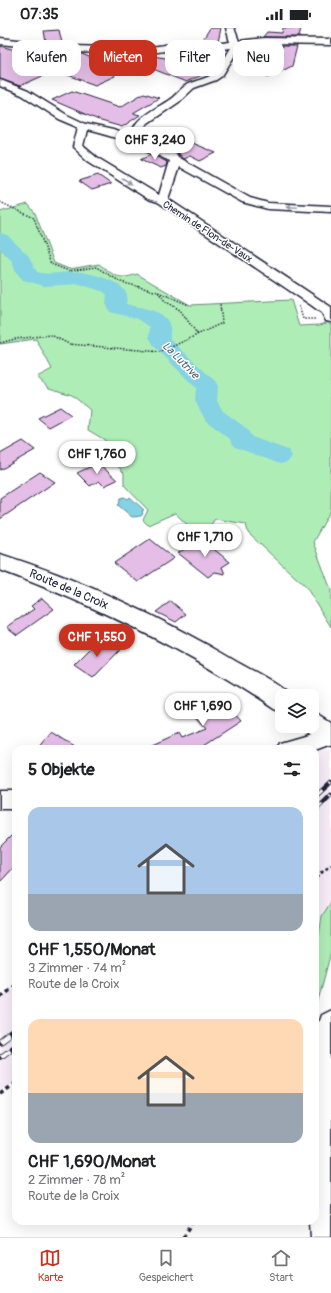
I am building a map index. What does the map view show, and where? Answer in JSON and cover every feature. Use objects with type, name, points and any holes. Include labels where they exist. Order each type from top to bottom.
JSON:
[{"type":"street","points":[[230,28],[235,40]]},
{"type":"street","points":[[279,40],[310,38],[331,42]]},
{"type":"street","points":[[0,41],[72,49],[144,51],[172,48],[214,47],[233,44]]},
{"type":"street","points":[[162,200],[166,192],[175,160],[167,148],[142,136],[139,131],[140,125],[176,100],[191,86],[213,78],[219,74],[233,52]]},
{"type":"street","points":[[0,83],[25,93],[64,117],[83,126],[125,137],[157,150],[246,200],[268,206],[331,209]]},
{"type":"street","name":"Chemin de Flon-de-Vaux","points":[[83,126],[78,147],[92,159],[152,197],[162,200],[316,302],[330,313]]},
{"type":"street","name":"Route de la Croix","points":[[0,562],[77,591],[162,630],[241,674],[275,697]]},
{"type":"street","points":[[302,745],[314,742],[324,731]]},
{"type":"street","points":[[0,800],[12,800]]},
{"type":"street","points":[[328,1237],[321,1172],[321,1125],[322,1081],[331,1025]]},
{"type":"path","points":[[0,202],[34,218],[51,264],[69,271],[96,267],[121,282],[158,292],[190,304]]},
{"type":"path","points":[[158,292],[165,301],[180,310],[198,335]]},
{"type":"path","points":[[297,300],[303,319]]},
{"type":"path","points":[[0,343],[15,339],[51,335],[69,344],[161,352],[222,323],[220,304]]},
{"type":"path","points":[[319,875],[331,865]]},
{"type":"path","points":[[0,997],[12,986]]},
{"type":"path","points":[[0,1094],[12,1086]]},
{"type":"path","points":[[184,1237],[192,1225]]},
{"type":"shaded area","points":[[331,749],[331,902],[322,916],[319,918],[319,750]]},
{"type":"shaded area","points":[[12,987],[12,1084],[0,1091],[0,997]]},
{"type":"green space","points":[[28,204],[35,213],[54,263],[69,269],[99,264],[116,276],[125,277],[137,274],[190,305],[291,300],[299,326],[320,325],[329,322],[331,318],[331,510],[313,542],[331,590],[331,627],[306,587],[248,533],[246,524],[215,519],[210,526],[216,535],[212,542],[202,539],[175,513],[148,525],[143,520],[148,510],[124,485],[124,473],[109,456],[105,440],[88,430],[90,410],[72,395],[49,388],[37,377],[52,369],[36,339],[0,344],[0,212]]},
{"type":"green space","points":[[331,902],[331,952],[319,997],[319,935],[322,916]]},
{"type":"water","points":[[124,497],[128,499],[130,497],[144,510],[142,511],[143,514],[141,516],[132,517],[118,505],[121,498]]},
{"type":"building","points":[[210,28],[221,28],[218,40],[203,40]]},
{"type":"building","points":[[283,28],[301,28],[299,37],[263,37],[267,32],[282,33]]},
{"type":"building","points":[[59,30],[61,40],[46,40],[44,31]]},
{"type":"building","points":[[0,46],[12,49],[12,76],[42,76],[20,86],[0,79]]},
{"type":"building","points":[[284,46],[297,46],[292,66],[284,70]]},
{"type":"building","points":[[81,54],[89,57],[89,76],[115,76],[95,85],[71,76],[81,76]]},
{"type":"building","points":[[157,57],[165,58],[165,74],[157,71]]},
{"type":"building","points":[[171,76],[200,76],[186,82]]},
{"type":"building","points":[[72,91],[120,107],[144,93],[159,98],[133,113],[140,115],[122,127],[101,121],[52,100]]},
{"type":"building","points":[[182,139],[216,153],[200,161],[190,156],[183,159],[170,145]]},
{"type":"building","points":[[151,154],[167,162],[166,166],[161,168],[141,159]]},
{"type":"building","points":[[98,175],[111,184],[92,190],[79,181]]},
{"type":"building","points":[[60,407],[71,415],[49,427],[38,418]]},
{"type":"building","points":[[23,441],[35,450],[0,470],[0,454]]},
{"type":"building","points":[[98,463],[117,480],[104,486],[99,481],[90,486],[77,473]]},
{"type":"building","points":[[40,472],[55,482],[0,519],[0,498]]},
{"type":"building","points":[[150,539],[174,558],[138,582],[114,563]]},
{"type":"building","points":[[201,539],[230,562],[222,567],[225,574],[215,572],[208,577],[178,553]]},
{"type":"building","points":[[42,598],[54,609],[17,635],[7,627],[34,609],[31,606]]},
{"type":"building","points":[[171,601],[186,614],[176,622],[156,612]]},
{"type":"building","points":[[101,638],[120,650],[93,678],[74,665]]},
{"type":"building","points":[[212,696],[216,702],[221,699],[241,721],[204,745],[152,745],[179,733],[182,738],[207,728],[190,709]]},
{"type":"building","points":[[51,732],[72,745],[40,745]]},
{"type":"building","points":[[12,835],[12,869],[0,882],[0,847]]},
{"type":"waterway","name":"La Lutrive","points":[[0,239],[21,259],[26,272],[30,276],[44,280],[80,278],[90,280],[115,291],[117,295],[117,308],[151,317],[160,326],[159,337],[161,342],[207,386],[206,401],[214,416],[238,433],[243,442],[280,456]]},
{"type":"railway","points":[[319,793],[331,782]]},
{"type":"railway","points":[[319,807],[331,795]]},
{"type":"railway","points":[[0,1042],[12,1033]]},
{"type":"railway","points":[[0,1056],[12,1047]]}]
